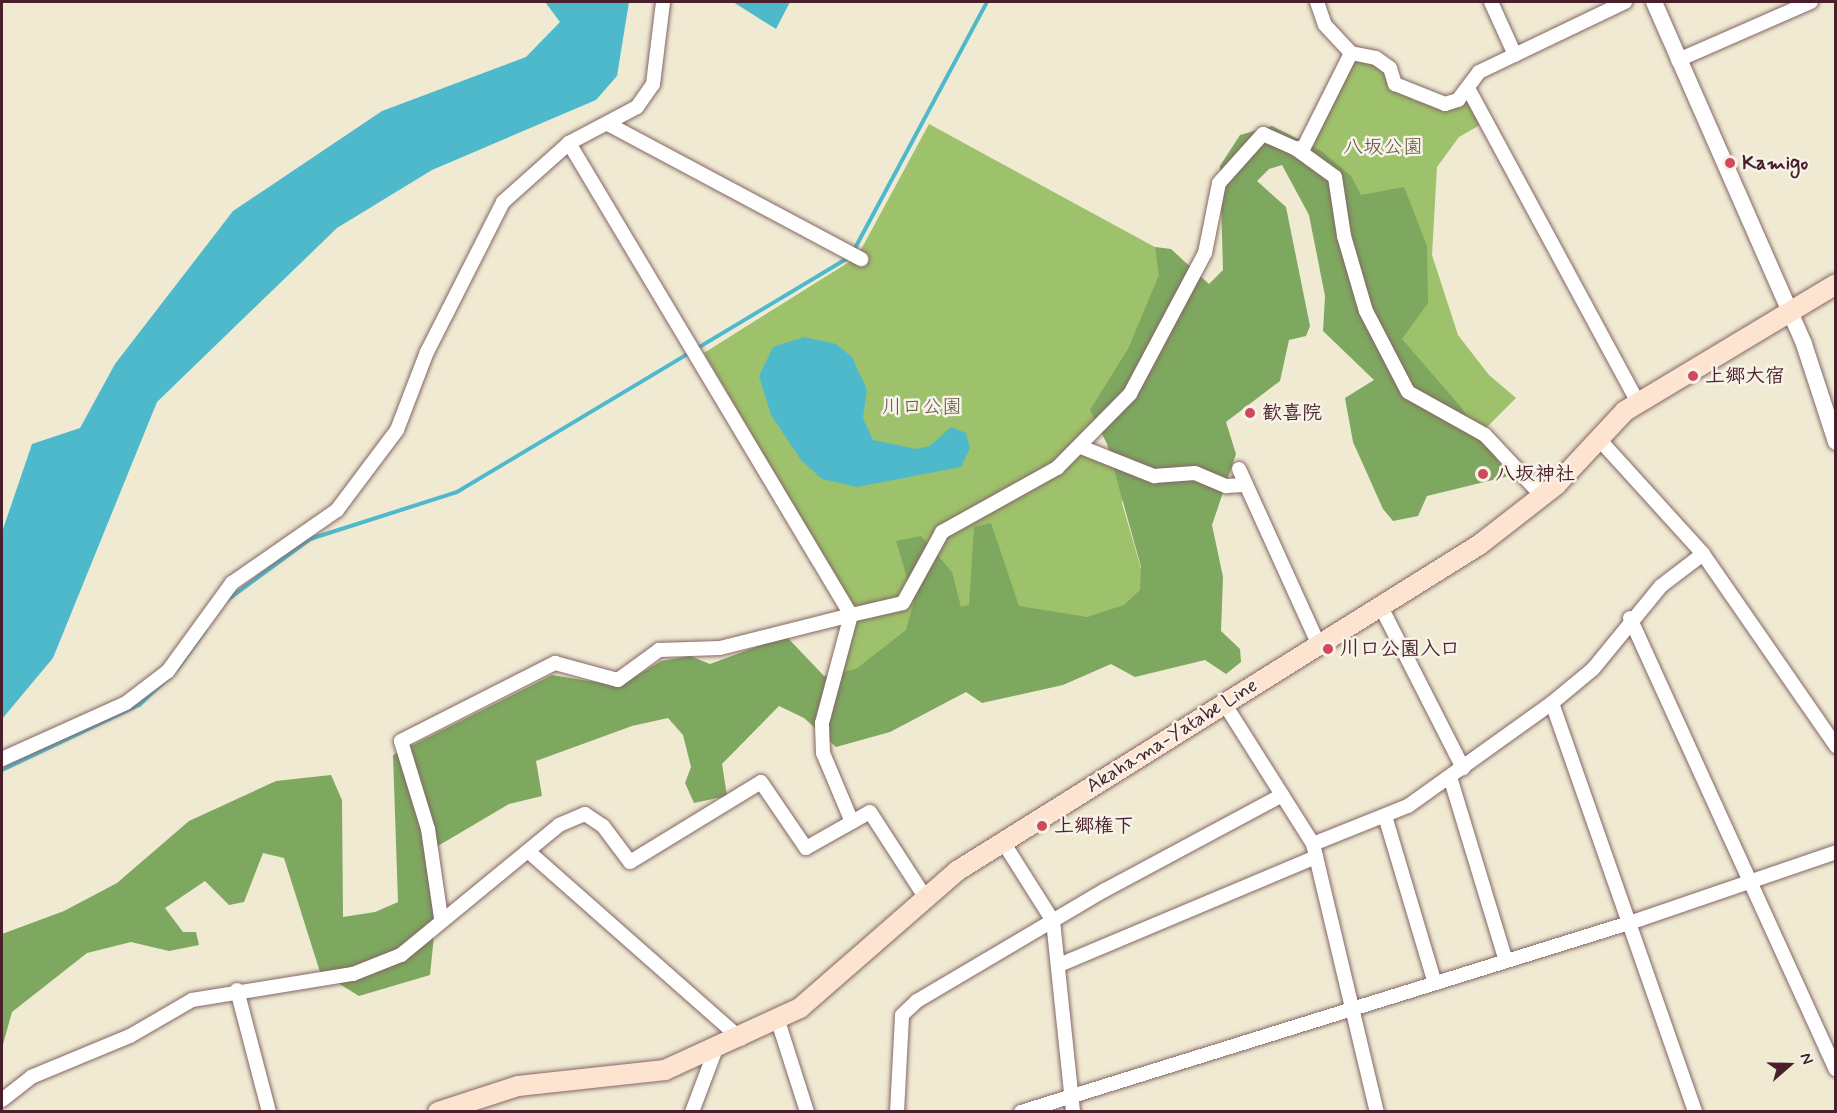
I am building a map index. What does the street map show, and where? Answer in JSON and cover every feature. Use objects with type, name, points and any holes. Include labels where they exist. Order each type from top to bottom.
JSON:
[{"type":"main road","name":"Akahama-Yatabe Line","points":[[438,1112],[518,1086],[665,1070],[715,1051],[778,1021],[826,989],[925,897],[1003,842],[1381,607],[1543,497],[1598,438],[1638,402],[1836,284]]},
{"type":"street","points":[[2,759],[126,703],[168,671],[232,583],[337,510],[397,430],[427,352],[503,202],[569,143],[610,125],[637,107],[653,84],[663,2]]},
{"type":"street","points":[[1317,2],[1325,25],[1351,53],[1376,58],[1390,68],[1395,84],[1431,102],[1458,100],[1469,90],[1479,72],[1625,2]]},
{"type":"street","points":[[1491,2],[1515,55]]},
{"type":"street","points":[[1654,2],[1818,380],[1836,442]]},
{"type":"street","points":[[1678,60],[1810,2]]},
{"type":"street","points":[[1295,148],[1304,147],[1351,53]]},
{"type":"street","points":[[1469,90],[1638,402]]},
{"type":"street","points":[[610,125],[861,259]]},
{"type":"street","points":[[441,918],[429,829],[401,741],[555,663],[618,680],[659,650],[720,648],[903,603],[942,532],[1057,468],[1081,447],[1130,394],[1197,270],[1219,183],[1263,134],[1295,148],[1335,177],[1344,236],[1366,311],[1408,392],[1485,435],[1543,497]]},
{"type":"street","points":[[569,143],[699,357],[851,615],[822,723],[823,753],[852,822]]},
{"type":"street","points":[[1598,438],[1703,554],[1836,746]]},
{"type":"street","points":[[1081,447],[1154,476],[1195,473],[1226,486],[1244,485]]},
{"type":"street","points":[[1239,469],[1244,485],[1319,645]]},
{"type":"street","points":[[1059,965],[1385,816],[1450,777],[1552,703],[1593,669],[1630,618],[1703,554]]},
{"type":"street","points":[[1381,607],[1463,768]]},
{"type":"street","points":[[1630,618],[1748,884],[1836,1069]]},
{"type":"street","points":[[1224,703],[1314,850],[1377,1112]]},
{"type":"street","points":[[1552,703],[1695,1112]]},
{"type":"street","points":[[1450,777],[1505,958]]},
{"type":"street","points":[[2,1100],[31,1077],[130,1036],[192,1000],[237,990],[353,974],[401,955],[441,918],[530,853],[559,825],[585,814],[603,826],[630,862],[761,782],[806,848],[870,812],[925,897]]},
{"type":"street","points":[[897,1112],[902,1015],[917,1001],[1053,921],[1282,795]]},
{"type":"street","points":[[1385,816],[1434,980]]},
{"type":"street","points":[[1003,842],[1053,921],[1073,1112]]},
{"type":"street","points":[[1021,1112],[1434,980],[1629,923],[1836,852]]},
{"type":"street","points":[[530,853],[741,1039]]},
{"type":"street","points":[[237,990],[269,1112]]},
{"type":"street","points":[[778,1021],[807,1112]]},
{"type":"street","points":[[692,1112],[715,1051]]},
{"type":"green space","name":"八坂公園","points":[[1351,53],[1376,58],[1413,100],[1444,108],[1469,99],[1480,125],[1459,137],[1437,167],[1432,255],[1458,335],[1489,375],[1516,398],[1481,433],[1414,393],[1296,149]]},
{"type":"green space","name":"川口公園","points":[[929,124],[1197,270],[1076,452],[1130,466],[1122,503],[1151,603],[1103,616],[1028,620],[837,676],[857,614],[704,353],[857,257]]},
{"type":"green space","points":[[1272,126],[1320,150],[1351,176],[1361,195],[1404,187],[1427,246],[1428,303],[1402,339],[1460,406],[1509,476],[1427,496],[1418,516],[1393,521],[1383,509],[1353,442],[1345,398],[1374,380],[1323,331],[1325,296],[1309,215],[1282,165],[1269,169],[1257,181],[1286,207],[1310,326],[1306,336],[1289,340],[1280,381],[1226,422],[1236,454],[1212,525],[1223,577],[1221,631],[1240,649],[1241,662],[1226,674],[1205,660],[1135,677],[1111,664],[1063,685],[982,703],[966,692],[890,732],[836,747],[804,718],[779,706],[722,764],[727,796],[694,803],[685,783],[691,767],[683,735],[668,718],[632,726],[536,761],[542,796],[509,804],[426,853],[436,916],[430,975],[359,996],[320,972],[284,858],[263,853],[244,902],[229,905],[205,881],[165,908],[183,932],[196,932],[199,945],[169,951],[131,942],[87,953],[12,1012],[2,1048],[2,934],[64,911],[117,883],[189,821],[276,781],[331,775],[342,800],[343,917],[375,912],[398,902],[393,755],[552,675],[620,686],[661,661],[690,656],[710,664],[786,636],[824,676],[856,669],[906,630],[914,601],[896,541],[921,536],[952,572],[961,607],[969,605],[974,527],[991,523],[1019,606],[1087,617],[1124,605],[1140,590],[1141,567],[1107,444],[1090,410],[1128,349],[1159,275],[1155,247],[1171,249],[1209,284],[1223,270],[1220,166],[1240,135]]},
{"type":"water","points":[[545,2],[629,2],[617,76],[596,100],[432,170],[337,228],[157,402],[53,658],[2,719],[2,532],[32,444],[80,428],[115,364],[233,211],[382,111],[526,57],[560,22]]},
{"type":"water","points":[[733,2],[790,2],[776,29]]},
{"type":"water","points":[[804,337],[836,344],[852,357],[867,390],[863,418],[873,440],[916,449],[930,446],[951,427],[966,433],[970,448],[961,467],[857,487],[822,479],[801,460],[771,415],[759,376],[773,347]]},
{"type":"waterway","points":[[854,250],[987,2]]},
{"type":"waterway","points":[[226,601],[310,539],[457,492],[849,257]]},
{"type":"waterway","points":[[177,669],[206,629]]},
{"type":"waterway","points":[[2,770],[139,705],[168,678]]},
{"type":"place","name":"Kamigo","points":[[1730,163]]},
{"type":"place","name":"上郷大宿","points":[[1693,376]]},
{"type":"place","name":"歓喜院","points":[[1250,413]]},
{"type":"place","name":"八坂神社","points":[[1483,474]]},
{"type":"place","name":"川口公園入口","points":[[1328,649]]},
{"type":"place","name":"上郷権下","points":[[1042,826]]}]
